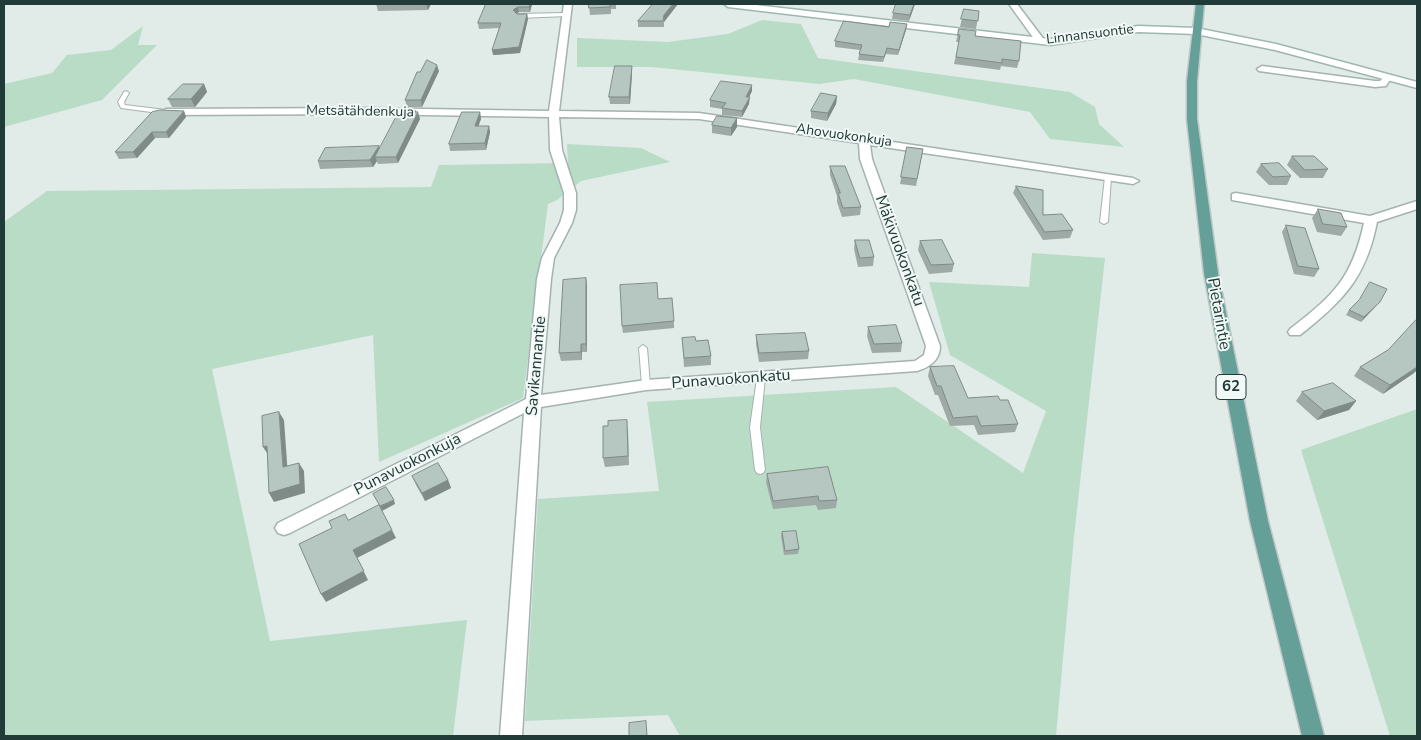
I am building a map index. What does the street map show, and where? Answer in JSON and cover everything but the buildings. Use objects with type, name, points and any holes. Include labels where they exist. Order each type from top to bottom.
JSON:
[{"type":"main road","name":"Pietarintie","points":[[1200,4],[1192,81],[1192,119],[1211,273],[1259,521],[1313,736]]},
{"type":"street","name":"Linnansuontie","points":[[728,4],[1040,41],[1068,40],[1138,29],[1196,31],[1268,45],[1417,86]]},
{"type":"street","points":[[1013,4],[1040,41]]},
{"type":"street","name":"Savikannantie","points":[[511,736],[533,402],[547,265],[570,210],[569,186],[556,150],[554,113],[566,10]]},
{"type":"street","points":[[1262,69],[1375,84],[1383,84],[1386,78]]},
{"type":"street","name":"Metsätähdenkuja","points":[[166,112],[554,113]]},
{"type":"street","name":"Ahovuokonkuja","points":[[554,113],[700,116],[864,139],[1133,181]]},
{"type":"street","name":"Mäkivuokonkatu","points":[[864,139],[866,159],[933,346],[933,354],[928,361]]},
{"type":"street","points":[[1236,197],[1371,220],[1417,205]]},
{"type":"street","points":[[1295,332],[1334,301],[1354,275],[1366,246],[1371,220]]},
{"type":"street","name":"Punavuokonkatu","points":[[533,402],[646,385],[918,366],[928,361]]},
{"type":"street","name":"Punavuokonkuja","points":[[284,528],[533,402]]},
{"type":"lane","points":[[519,16],[566,10]]},
{"type":"lane","points":[[126,93],[121,102],[123,107],[166,112]]},
{"type":"lane","points":[[1104,222],[1108,177]]},
{"type":"lane","points":[[643,348],[646,385]]},
{"type":"lane","points":[[760,470],[755,427],[761,378]]},
{"type":"green space","points":[[762,20],[801,24],[818,58],[1070,92],[1095,107],[1099,124],[1124,147],[1050,139],[1030,112],[854,79],[819,84],[652,67],[577,67],[577,38],[668,42],[728,34]]},
{"type":"green space","points":[[143,26],[138,45],[157,45],[102,100],[4,127],[4,84],[52,73],[67,55],[111,50]]},
{"type":"green space","points":[[567,144],[641,148],[670,162],[581,181],[557,200],[548,204],[523,398],[379,462],[373,335],[212,369],[270,641],[467,620],[453,736],[4,736],[4,222],[47,191],[431,187],[439,165],[568,163]]},
{"type":"green space","points":[[1032,253],[1105,258],[1074,537],[1056,736],[680,736],[668,715],[525,721],[538,499],[659,491],[647,402],[896,387],[1023,473],[1046,411],[950,355],[929,282],[1029,287]]},
{"type":"green space","points":[[1417,409],[1417,736],[1390,736],[1301,450]]}]
